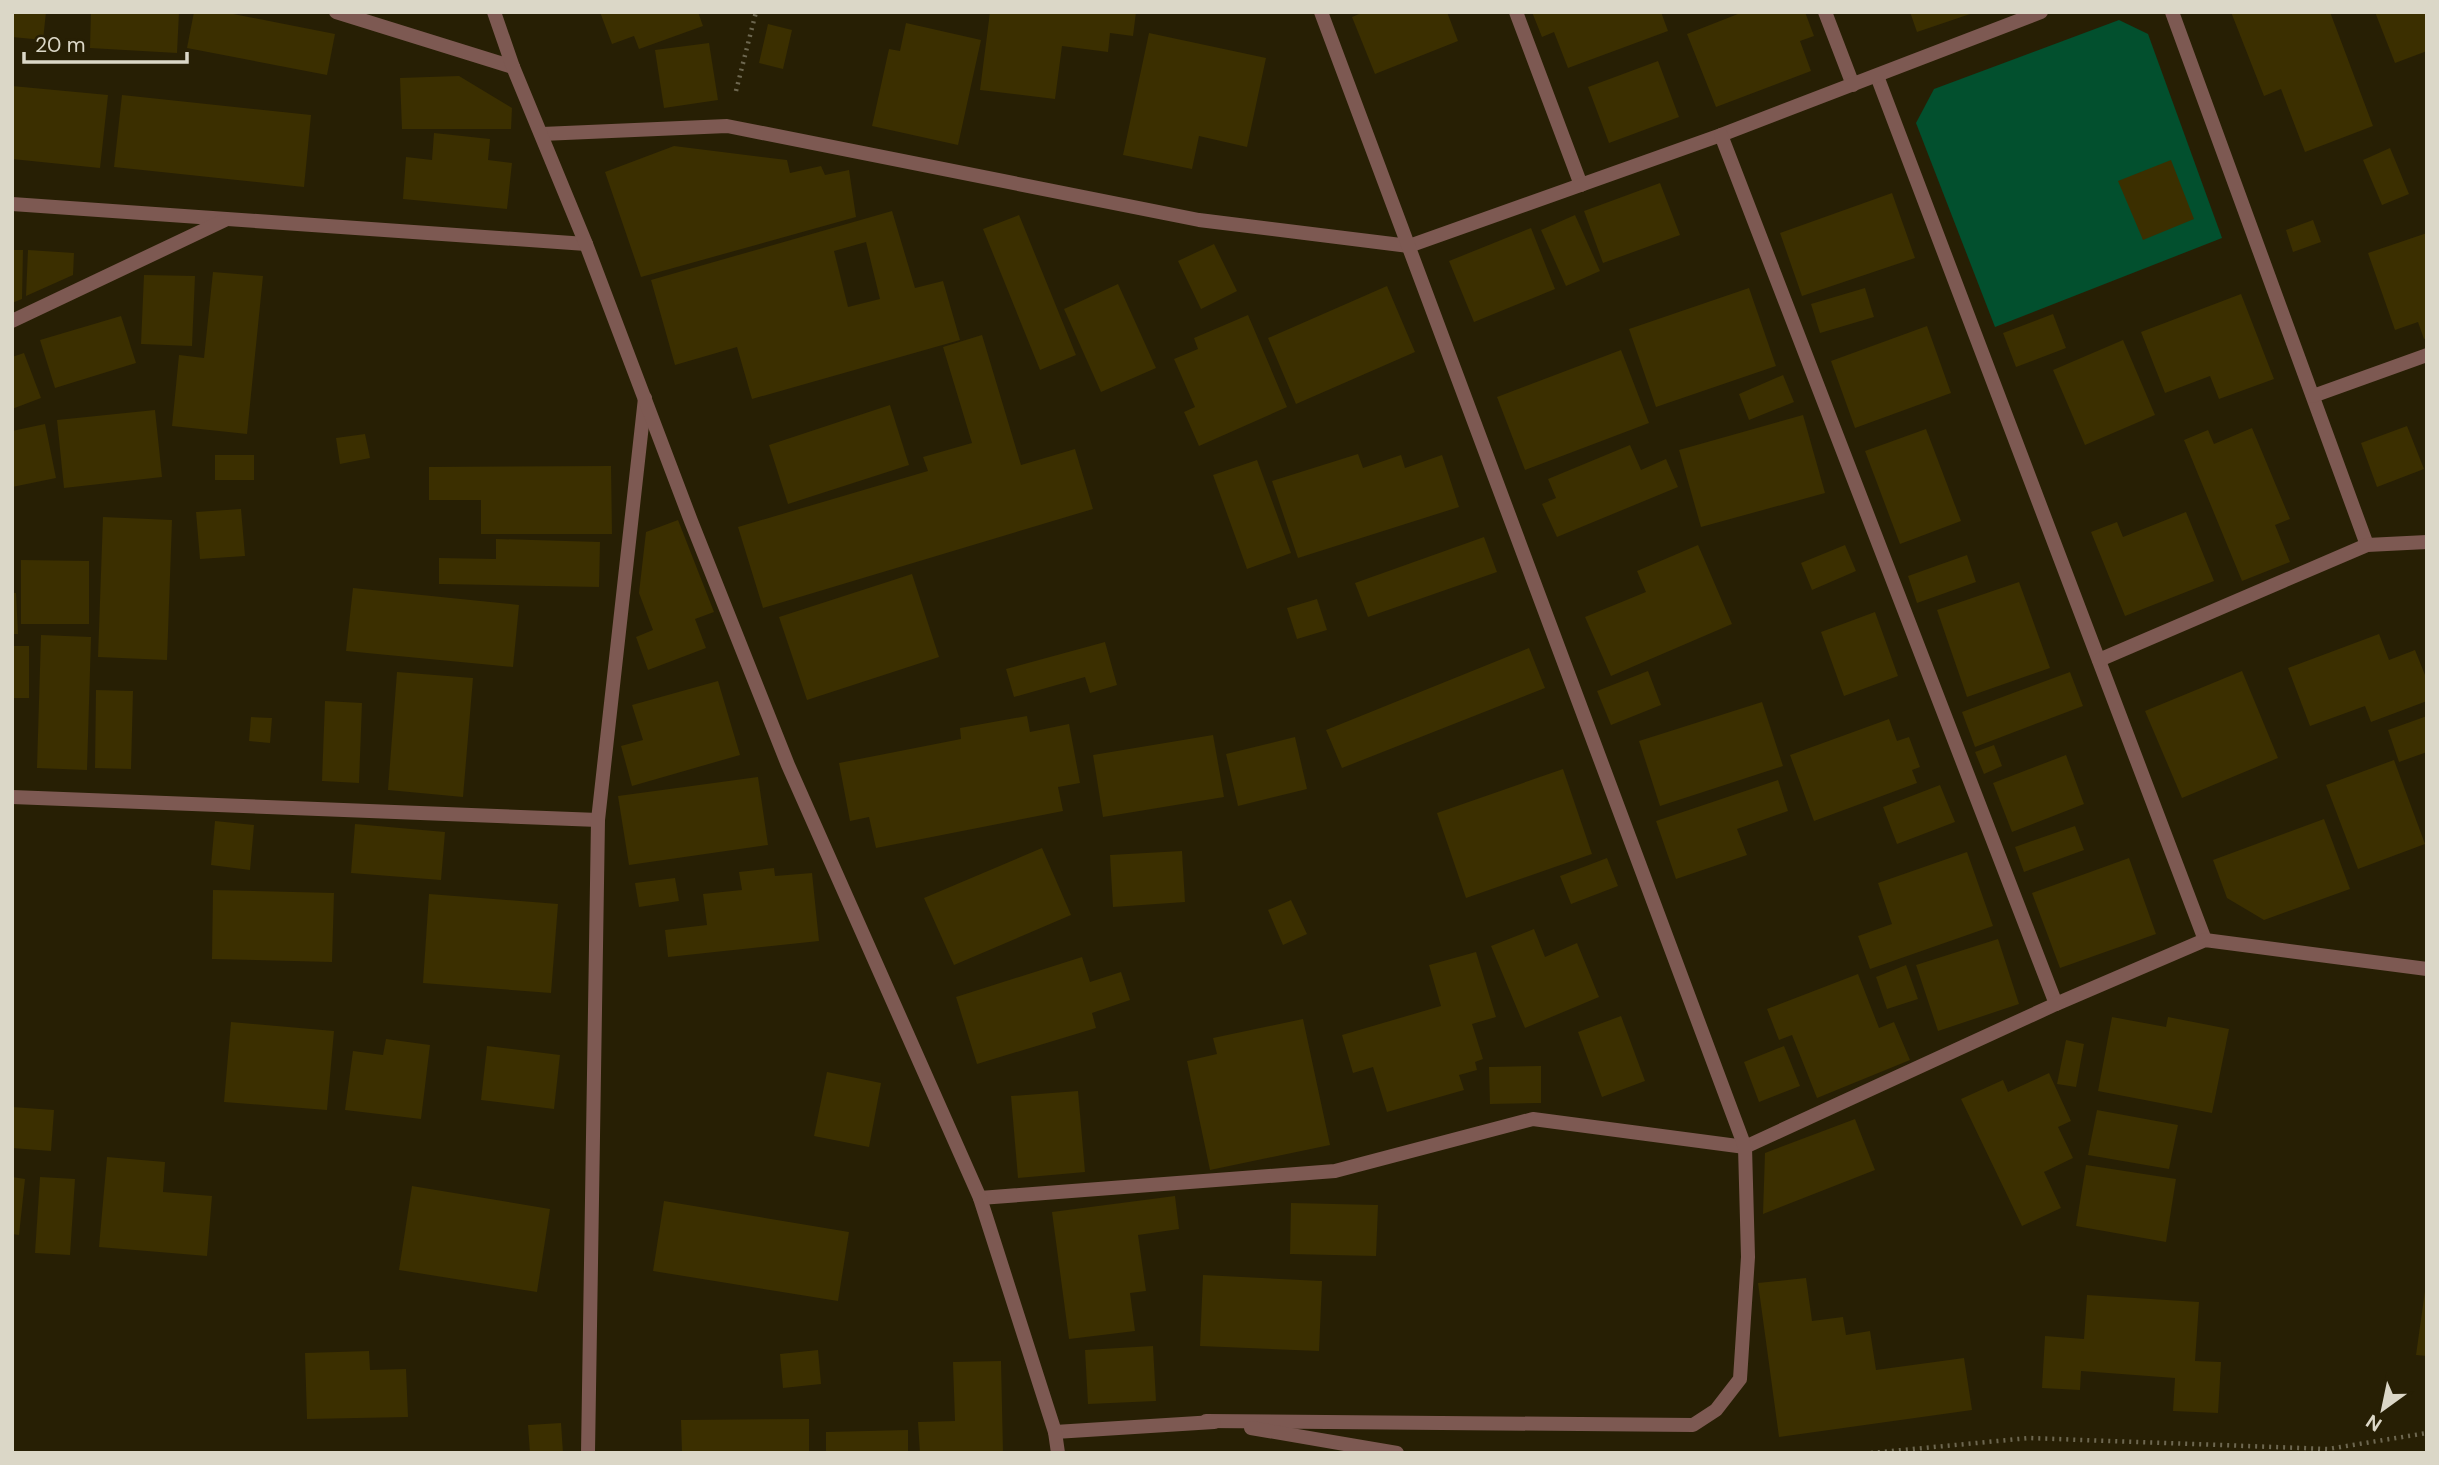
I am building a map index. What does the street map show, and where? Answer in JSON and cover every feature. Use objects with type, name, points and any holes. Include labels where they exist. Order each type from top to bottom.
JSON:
[{"type":"street","points":[[336,12],[513,67]]},
{"type":"street","points":[[494,12],[513,67],[586,244],[691,522],[788,765],[980,1198],[1055,1432],[1058,1453]]},
{"type":"street","points":[[1055,1432],[1206,1421],[1693,1425],[1716,1410],[1740,1379],[1748,1257],[1745,1147],[1321,12]]},
{"type":"street","points":[[1516,12],[1581,185]]},
{"type":"street","points":[[1825,12],[1853,85]]},
{"type":"street","points":[[542,135],[727,126],[1199,220],[1409,246],[1721,135],[2040,12]]},
{"type":"street","points":[[2172,12],[2367,545]]},
{"type":"street","points":[[1877,76],[2205,940]]},
{"type":"street","points":[[1721,135],[2056,1004]]},
{"type":"street","points":[[12,204],[586,244]]},
{"type":"street","points":[[12,321],[226,219]]},
{"type":"street","points":[[2313,396],[2427,355]]},
{"type":"street","points":[[588,1453],[598,820],[645,398]]},
{"type":"street","points":[[2099,660],[2367,545],[2427,542]]},
{"type":"street","points":[[12,797],[598,820]]},
{"type":"street","points":[[980,1198],[1335,1171],[1533,1119],[1745,1147],[2056,1004],[2205,940],[2427,969]]},
{"type":"street","points":[[1206,1421],[1398,1453]]},
{"type":"path","points":[[727,126],[756,12]]},
{"type":"path","points":[[1871,1453],[2029,1438],[2328,1449],[2427,1433]]},
{"type":"green space","points":[[2119,20],[2148,34],[2222,238],[1995,327],[1916,123],[1934,89]]},
{"type":"building","points":[[12,12],[46,12],[43,40],[12,37]]},
{"type":"building","points":[[91,12],[179,12],[177,53],[90,48]]},
{"type":"building","points":[[194,12],[223,12],[335,34],[327,75],[187,48]]},
{"type":"building","points":[[600,12],[698,12],[703,26],[639,49],[634,36],[612,44]]},
{"type":"building","points":[[990,12],[1136,12],[1133,36],[1110,33],[1108,52],[1062,46],[1055,99],[980,90]]},
{"type":"building","points":[[1364,12],[1447,12],[1458,41],[1375,74],[1352,17]]},
{"type":"building","points":[[1532,12],[1661,12],[1668,31],[1568,68],[1554,32],[1542,37]]},
{"type":"building","points":[[1743,12],[1805,12],[1814,36],[1800,41],[1811,71],[1716,107],[1687,34]]},
{"type":"building","points":[[1910,12],[1973,12],[1973,13],[1917,32]]},
{"type":"building","points":[[2231,12],[2330,12],[2373,126],[2305,152],[2281,89],[2264,96]]},
{"type":"building","points":[[2375,12],[2427,12],[2427,51],[2395,63]]},
{"type":"building","points":[[906,23],[981,40],[958,145],[872,126],[889,49],[900,51]]},
{"type":"building","points":[[768,24],[792,30],[783,69],[759,63]]},
{"type":"building","points":[[1149,33],[1266,58],[1247,147],[1199,136],[1192,169],[1123,155]]},
{"type":"building","points":[[709,43],[718,100],[664,108],[655,50]]},
{"type":"building","points":[[1658,61],[1679,117],[1609,143],[1588,87]]},
{"type":"building","points":[[459,76],[512,108],[511,129],[402,129],[400,78]]},
{"type":"building","points":[[12,86],[108,95],[100,168],[12,159]]},
{"type":"building","points":[[122,95],[311,115],[304,187],[114,167]]},
{"type":"building","points":[[434,133],[490,139],[488,160],[512,163],[507,209],[403,199],[406,157],[432,160]]},
{"type":"building","points":[[674,146],[787,160],[790,173],[821,166],[825,175],[849,170],[856,217],[641,277],[605,172]]},
{"type":"building","points":[[2390,148],[2409,194],[2382,205],[2363,160]]},
{"type":"building","points":[[2171,160],[2194,219],[2143,240],[2118,181]]},
{"type":"building","points":[[1660,183],[1680,235],[1603,263],[1584,211]]},
{"type":"building","points":[[1892,193],[1915,258],[1802,296],[1780,233]]},
{"type":"building","points":[[892,211],[915,288],[943,281],[960,340],[752,399],[737,347],[675,365],[651,280]],"holes":[[[866,242],[880,299],[848,307],[834,251]]]},
{"type":"building","points":[[1019,215],[1076,355],[1040,370],[983,229]]},
{"type":"building","points":[[1575,215],[1600,271],[1566,286],[1541,230]]},
{"type":"building","points":[[2313,220],[2321,242],[2293,252],[2286,230]]},
{"type":"building","points":[[1531,228],[1555,289],[1474,322],[1449,261]]},
{"type":"building","points":[[2427,233],[2427,338],[2424,339],[2418,322],[2395,330],[2368,253]]},
{"type":"building","points":[[1214,244],[1237,291],[1201,309],[1178,261]]},
{"type":"building","points":[[12,250],[23,250],[22,299],[12,303]]},
{"type":"building","points":[[28,250],[74,253],[73,275],[26,296]]},
{"type":"building","points":[[213,272],[263,276],[247,434],[172,426],[179,355],[204,358]]},
{"type":"building","points":[[144,275],[195,276],[192,346],[141,344]]},
{"type":"building","points":[[1118,284],[1156,368],[1101,392],[1064,309]]},
{"type":"building","points":[[1387,286],[1415,352],[1296,404],[1268,338]]},
{"type":"building","points":[[1749,288],[1776,366],[1656,407],[1629,329]]},
{"type":"building","points":[[1865,288],[1874,317],[1820,333],[1811,304]]},
{"type":"building","points":[[2241,294],[2274,379],[2219,399],[2210,376],[2165,393],[2141,332]]},
{"type":"building","points":[[2053,314],[2066,348],[2016,367],[2003,333]]},
{"type":"building","points":[[1248,315],[1287,407],[1199,446],[1184,412],[1195,407],[1174,359],[1198,349],[1194,338]]},
{"type":"building","points":[[121,316],[136,363],[55,388],[40,340]]},
{"type":"building","points":[[1927,326],[1951,393],[1855,428],[1831,361]]},
{"type":"building","points":[[982,335],[1021,465],[1075,449],[1093,509],[763,608],[738,527],[928,471],[923,457],[972,443],[943,347]]},
{"type":"building","points":[[2123,340],[2155,415],[2085,445],[2053,370]]},
{"type":"building","points":[[1621,350],[1649,423],[1525,470],[1497,397]]},
{"type":"building","points":[[24,353],[41,398],[12,409],[12,357]]},
{"type":"building","points":[[1783,375],[1794,402],[1749,420],[1739,394]]},
{"type":"building","points":[[890,405],[909,465],[788,504],[769,445]]},
{"type":"building","points":[[155,410],[162,477],[64,488],[57,420]]},
{"type":"building","points":[[1803,415],[1825,493],[1701,527],[1679,450]]},
{"type":"building","points":[[45,424],[56,478],[12,487],[12,431]]},
{"type":"building","points":[[2407,426],[2424,469],[2377,487],[2361,443]]},
{"type":"building","points":[[2252,428],[2290,519],[2275,525],[2290,562],[2242,581],[2184,440],[2208,430],[2214,444]]},
{"type":"building","points":[[1926,429],[1961,521],[1900,544],[1865,451]]},
{"type":"building","points":[[365,434],[370,458],[340,464],[336,438]]},
{"type":"building","points":[[1630,445],[1641,470],[1666,459],[1678,487],[1557,537],[1542,504],[1556,498],[1548,479]]},
{"type":"building","points":[[1358,454],[1363,468],[1401,455],[1405,468],[1442,455],[1459,507],[1298,558],[1272,481]]},
{"type":"building","points":[[215,455],[254,455],[254,480],[215,480]]},
{"type":"building","points":[[1257,460],[1291,553],[1247,569],[1213,475]]},
{"type":"building","points":[[611,466],[612,534],[481,534],[481,500],[429,500],[429,467]]},
{"type":"building","points":[[241,509],[245,556],[200,559],[196,512]]},
{"type":"building","points":[[2186,512],[2214,581],[2125,616],[2091,532],[2117,522],[2123,537]]},
{"type":"building","points":[[103,517],[172,520],[167,660],[98,657]]},
{"type":"building","points":[[678,520],[714,612],[695,619],[706,648],[648,670],[636,637],[653,630],[639,593],[646,532]]},
{"type":"building","points":[[1484,537],[1497,572],[1368,617],[1355,583]]},
{"type":"building","points":[[496,539],[600,542],[599,587],[439,584],[439,558],[496,559]]},
{"type":"building","points":[[1698,545],[1732,624],[1611,676],[1585,617],[1646,592],[1637,571]]},
{"type":"building","points":[[1845,545],[1856,571],[1812,590],[1801,563]]},
{"type":"building","points":[[1967,555],[1976,582],[1917,603],[1908,576]]},
{"type":"building","points":[[21,560],[89,561],[89,624],[21,624]]},
{"type":"building","points":[[912,574],[939,657],[807,700],[779,617]]},
{"type":"building","points":[[2019,582],[2050,668],[1967,697],[1937,610]]},
{"type":"building","points":[[353,588],[519,605],[513,667],[346,651]]},
{"type":"building","points":[[12,593],[16,593],[18,634],[12,634]]},
{"type":"building","points":[[1317,599],[1327,630],[1297,639],[1287,608]]},
{"type":"building","points":[[1875,612],[1898,676],[1844,696],[1821,632]]},
{"type":"building","points":[[2379,634],[2389,660],[2415,650],[2427,680],[2427,701],[2371,722],[2365,706],[2310,726],[2288,668]]},
{"type":"building","points":[[41,635],[91,637],[87,770],[37,768]]},
{"type":"building","points":[[1105,642],[1117,685],[1090,693],[1085,677],[1014,697],[1006,669]]},
{"type":"building","points":[[12,646],[29,646],[29,698],[12,698]]},
{"type":"building","points":[[1529,648],[1545,688],[1342,768],[1326,730]]},
{"type":"building","points":[[1648,671],[1661,705],[1611,725],[1597,691]]},
{"type":"building","points":[[2242,671],[2278,758],[2182,798],[2145,711]]},
{"type":"building","points":[[397,672],[473,678],[463,797],[388,790]]},
{"type":"building","points":[[2070,672],[2083,706],[1975,747],[1962,712]]},
{"type":"building","points":[[718,681],[740,755],[632,786],[621,746],[643,740],[632,705]]},
{"type":"building","points":[[96,690],[133,691],[131,769],[95,768]]},
{"type":"building","points":[[325,701],[362,703],[359,783],[322,781]]},
{"type":"building","points":[[1762,702],[1783,766],[1660,806],[1639,741]]},
{"type":"building","points":[[1027,716],[1030,732],[1069,724],[1080,783],[1058,787],[1063,811],[876,848],[869,817],[850,821],[839,763],[961,739],[960,728]]},
{"type":"building","points":[[2427,716],[2427,752],[2399,762],[2388,730]]},
{"type":"building","points":[[251,717],[272,718],[270,743],[249,741]]},
{"type":"building","points":[[1889,719],[1897,741],[1909,737],[1920,767],[1912,770],[1917,783],[1814,821],[1790,755]]},
{"type":"building","points":[[1213,735],[1224,797],[1103,817],[1093,755]]},
{"type":"building","points":[[1295,737],[1307,789],[1238,806],[1226,754]]},
{"type":"building","points":[[1994,745],[2002,766],[1984,774],[1975,752]]},
{"type":"building","points":[[2066,755],[2084,804],[2012,832],[1993,783]]},
{"type":"building","points":[[2394,760],[2425,844],[2358,869],[2326,785]]},
{"type":"building","points":[[1563,769],[1592,854],[1466,898],[1437,813]]},
{"type":"building","points":[[758,777],[768,845],[629,865],[618,796]]},
{"type":"building","points":[[1778,780],[1788,811],[1737,829],[1747,855],[1676,879],[1656,821]]},
{"type":"building","points":[[1940,785],[1955,822],[1897,844],[1883,807]]},
{"type":"building","points":[[2324,819],[2350,889],[2264,920],[2227,898],[2213,860]]},
{"type":"building","points":[[215,821],[254,825],[250,870],[211,865]]},
{"type":"building","points":[[355,824],[445,832],[441,880],[351,873]]},
{"type":"building","points":[[2075,826],[2084,850],[2024,872],[2015,847]]},
{"type":"building","points":[[1042,848],[1071,915],[954,965],[924,898]]},
{"type":"building","points":[[1182,851],[1185,902],[1113,907],[1110,855]]},
{"type":"building","points":[[1967,852],[1993,926],[1870,969],[1858,936],[1892,924],[1878,883]]},
{"type":"building","points":[[1607,858],[1618,886],[1571,904],[1560,876]]},
{"type":"building","points":[[2129,858],[2156,934],[2060,968],[2032,893]]},
{"type":"building","points":[[774,868],[775,876],[812,873],[819,941],[668,957],[665,930],[707,925],[703,894],[742,890],[739,872]]},
{"type":"building","points":[[675,878],[679,901],[639,907],[635,883]]},
{"type":"building","points":[[213,890],[334,893],[332,962],[212,959]]},
{"type":"building","points":[[429,894],[558,904],[551,993],[423,983]]},
{"type":"building","points":[[1291,900],[1307,934],[1283,945],[1268,910]]},
{"type":"building","points":[[1534,929],[1545,957],[1577,943],[1599,997],[1525,1028],[1491,946]]},
{"type":"building","points":[[1998,939],[2019,1004],[1938,1031],[1916,965]]},
{"type":"building","points":[[1476,952],[1496,1017],[1472,1024],[1483,1059],[1475,1062],[1477,1070],[1459,1075],[1464,1090],[1387,1112],[1373,1067],[1353,1073],[1342,1035],[1441,1006],[1429,965]]},
{"type":"building","points":[[1082,957],[1090,982],[1121,972],[1130,1000],[1092,1013],[1096,1028],[977,1064],[956,997]]},
{"type":"building","points":[[1906,965],[1918,999],[1887,1009],[1876,977]]},
{"type":"building","points":[[1858,974],[1879,1028],[1894,1022],[1910,1060],[1817,1098],[1792,1035],[1779,1040],[1767,1009]]},
{"type":"building","points":[[1621,1016],[1645,1081],[1602,1097],[1578,1032]]},
{"type":"building","points":[[2112,1017],[2166,1027],[2168,1017],[2229,1029],[2212,1113],[2098,1091]]},
{"type":"building","points":[[1303,1019],[1330,1145],[1210,1170],[1187,1061],[1217,1054],[1213,1038]]},
{"type":"building","points":[[231,1022],[334,1031],[327,1110],[224,1102]]},
{"type":"building","points":[[386,1039],[430,1045],[421,1119],[345,1110],[353,1051],[383,1055]]},
{"type":"building","points":[[2066,1040],[2084,1044],[2076,1087],[2057,1084]]},
{"type":"building","points":[[487,1046],[560,1055],[554,1109],[481,1100]]},
{"type":"building","points":[[1784,1046],[1800,1086],[1759,1102],[1744,1062]]},
{"type":"building","points":[[1541,1066],[1541,1103],[1490,1104],[1489,1067]]},
{"type":"building","points":[[827,1072],[881,1083],[869,1147],[814,1136]]},
{"type":"building","points":[[2049,1073],[2071,1121],[2058,1127],[2073,1158],[2044,1172],[2061,1208],[2022,1226],[1961,1099],[2003,1080],[2008,1092]]},
{"type":"building","points":[[1078,1091],[1085,1172],[1018,1178],[1011,1096]]},
{"type":"building","points":[[12,1107],[54,1110],[51,1151],[12,1148]]},
{"type":"building","points":[[2097,1110],[2178,1125],[2169,1169],[2088,1155]]},
{"type":"building","points":[[1855,1119],[1875,1170],[1763,1214],[1765,1153]]},
{"type":"building","points":[[107,1157],[165,1162],[163,1192],[212,1196],[207,1256],[99,1247]]},
{"type":"building","points":[[2086,1165],[2176,1179],[2166,1242],[2076,1226]]},
{"type":"building","points":[[12,1177],[25,1179],[19,1235],[12,1234]]},
{"type":"building","points":[[40,1177],[75,1179],[70,1255],[35,1253]]},
{"type":"building","points":[[412,1186],[550,1209],[537,1292],[399,1270]]},
{"type":"building","points":[[1175,1196],[1179,1229],[1138,1235],[1146,1291],[1130,1293],[1135,1331],[1069,1339],[1052,1212]]},
{"type":"building","points":[[664,1201],[849,1232],[838,1301],[653,1271]]},
{"type":"building","points":[[1291,1203],[1378,1205],[1376,1256],[1290,1254]]},
{"type":"building","points":[[1203,1275],[1322,1281],[1319,1351],[1200,1346]]},
{"type":"building","points":[[1806,1278],[1812,1321],[1843,1317],[1846,1335],[1870,1331],[1876,1370],[1964,1358],[1972,1410],[1779,1437],[1758,1283]]},
{"type":"building","points":[[2427,1291],[2427,1356],[2416,1355]]},
{"type":"building","points":[[2087,1295],[2199,1302],[2195,1361],[2221,1362],[2218,1413],[2173,1411],[2175,1378],[2081,1371],[2080,1390],[2042,1388],[2045,1336],[2084,1339]]},
{"type":"building","points":[[1153,1346],[1156,1401],[1088,1404],[1085,1350]]},
{"type":"building","points":[[818,1350],[821,1384],[783,1388],[780,1354]]},
{"type":"building","points":[[369,1351],[370,1370],[406,1369],[408,1417],[307,1419],[305,1353]]},
{"type":"building","points":[[1001,1361],[1003,1453],[920,1453],[918,1422],[955,1421],[953,1362]]},
{"type":"building","points":[[809,1419],[809,1453],[682,1453],[681,1420]]},
{"type":"building","points":[[561,1423],[563,1453],[530,1453],[528,1425]]},
{"type":"building","points":[[908,1430],[908,1453],[826,1453],[826,1432]]}]
